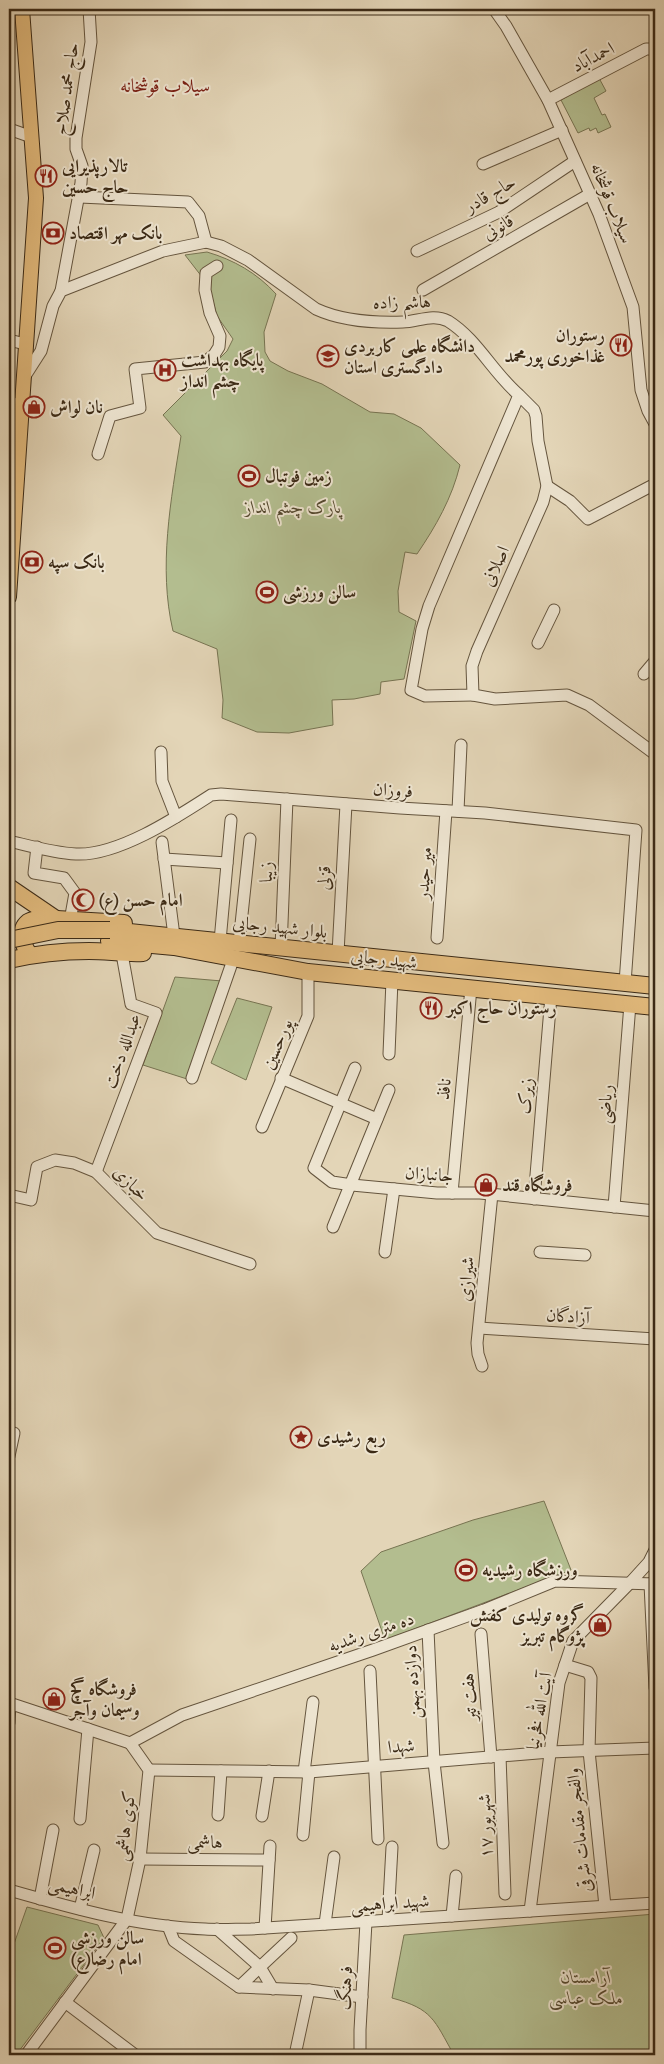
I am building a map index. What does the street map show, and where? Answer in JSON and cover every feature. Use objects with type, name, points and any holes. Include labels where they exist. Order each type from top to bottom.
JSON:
[{"type":"highway","points":[[9,887],[64,920]]},
{"type":"highway","points":[[30,955],[25,950],[23,929],[29,921],[40,918],[137,924],[174,941]]},
{"type":"highway","points":[[9,940],[58,930],[110,935]]},
{"type":"highway","name":"بلوار شهید رجایی","points":[[110,935],[174,941],[220,941],[236,950],[281,948],[655,986]]},
{"type":"highway","points":[[9,950],[58,941],[110,935]]},
{"type":"highway","name":"شهید رجایی","points":[[174,941],[236,950],[308,972],[655,1007]]},
{"type":"highway","points":[[9,960],[30,955],[90,951],[122,954],[146,953],[174,941]]},
{"type":"main road","points":[[9,597],[12,403],[15,342],[31,198],[17,9]]},
{"type":"main road","points":[[10,513],[25,376],[36,198],[22,9]]},
{"type":"street","name":"حاج محمد صلاح","points":[[61,290],[80,197],[82,166],[77,154],[76,138],[91,42],[89,9]]},
{"type":"street","name":"سیلاب قوشخانه","points":[[494,9],[506,26],[548,100],[590,194],[633,307],[641,390],[648,411],[655,424]]},
{"type":"street","name":"احمدآباد","points":[[548,100],[646,49],[655,49]]},
{"type":"street","points":[[9,129],[26,136]]},
{"type":"street","points":[[483,164],[562,130]]},
{"type":"street","name":"حاج قادر","points":[[418,251],[499,212],[575,161]]},
{"type":"street","name":"قانونی","points":[[423,290],[590,194]]},
{"type":"street","points":[[25,376],[41,351],[53,306],[61,290],[163,251],[206,242],[199,216],[188,202],[80,197]]},
{"type":"street","name":"هاشم زاده","points":[[206,242],[222,246],[248,260],[316,309],[325,313],[377,321],[405,322],[422,318],[446,320],[470,340],[502,379],[519,395]]},
{"type":"street","points":[[98,454],[110,416],[140,408],[135,369],[205,362],[214,355],[219,347],[220,336],[210,314],[205,290],[206,273],[217,266]]},
{"type":"street","points":[[519,395],[429,606],[422,629],[411,690],[425,696],[472,695],[496,699],[567,695],[589,705],[655,754]]},
{"type":"street","name":"اصلانی","points":[[472,695],[472,666],[476,652],[540,511],[546,486],[538,441],[536,416],[534,410],[519,395]]},
{"type":"street","points":[[546,486],[570,502],[588,519],[655,484]]},
{"type":"street","points":[[538,643],[554,610]]},
{"type":"street","points":[[644,674],[655,661]]},
{"type":"street","points":[[458,811],[461,745]]},
{"type":"street","points":[[162,752],[162,781],[176,817]]},
{"type":"street","name":"فروزان","points":[[9,842],[77,854],[107,850],[159,827],[212,795],[221,794],[542,818],[636,830],[625,983]]},
{"type":"street","name":"زیبا","points":[[281,948],[287,799]]},
{"type":"street","name":"قزلی","points":[[338,953],[346,804]]},
{"type":"street","name":"میر حیدر","points":[[437,938],[446,811]]},
{"type":"street","points":[[220,941],[232,820]]},
{"type":"street","points":[[192,1078],[236,950],[250,839]]},
{"type":"street","points":[[162,842],[174,941]]},
{"type":"street","points":[[37,847],[34,873],[64,878],[75,893],[64,920]]},
{"type":"street","points":[[164,859],[227,863]]},
{"type":"street","name":"عبدالله دخت","points":[[96,1172],[156,1013],[131,1004],[122,954]]},
{"type":"street","name":"پورحسین","points":[[262,1127],[308,1016],[308,972]]},
{"type":"street","points":[[388,1054],[392,980]]},
{"type":"street","name":"نافذ","points":[[452,1193],[471,988]]},
{"type":"street","name":"زیرک","points":[[534,1199],[551,996]]},
{"type":"street","name":"ریاضی","points":[[614,1207],[630,1004]]},
{"type":"street","name":"جانبازان","points":[[354,1068],[314,1168],[332,1182],[394,1189],[492,1194],[655,1211]]},
{"type":"street","points":[[281,1078],[377,1119]]},
{"type":"street","points":[[334,1227],[389,1090]]},
{"type":"street","name":"خبازی","points":[[9,1195],[31,1200],[37,1167],[55,1160],[74,1163],[96,1172],[157,1233],[250,1264]]},
{"type":"street","points":[[385,1252],[394,1189]]},
{"type":"street","name":"شیرازی","points":[[482,1366],[478,1354],[479,1328],[492,1194]]},
{"type":"street","points":[[540,1252],[585,1255]]},
{"type":"street","name":"آزادگان","points":[[479,1328],[655,1339]]},
{"type":"street","points":[[9,1456],[14,1433]]},
{"type":"street","name":"آیت الله فخرنیا","points":[[530,1911],[559,1683],[573,1641],[649,1562],[655,1550]]},
{"type":"street","name":"ده متری رشدیه","points":[[130,1743],[182,1715],[428,1630],[555,1581],[653,1584]]},
{"type":"street","points":[[653,1584],[655,1688]]},
{"type":"street","name":"دوازده بهمن","points":[[428,1630],[434,1762],[442,1843]]},
{"type":"street","name":"هفت تیر","points":[[481,1634],[495,1756]]},
{"type":"street","name":"والفجر مقدمات شرقی","points":[[565,1665],[588,1672],[591,1678],[589,1751],[605,1906]]},
{"type":"street","points":[[370,1670],[378,1839]]},
{"type":"street","points":[[303,1835],[313,1702]]},
{"type":"street","points":[[9,1723],[10,1703],[130,1743]]},
{"type":"street","points":[[80,1819],[88,1729]]},
{"type":"street","name":"کوی هاشمی","points":[[127,1919],[140,1859],[149,1770],[130,1743]]},
{"type":"street","name":"شهدا","points":[[149,1770],[307,1772],[550,1752],[655,1748]]},
{"type":"street","name":"۱۷ شهریور","points":[[495,1756],[505,1894]]},
{"type":"street","points":[[218,1815],[221,1771]]},
{"type":"street","points":[[262,1816],[269,1772]]},
{"type":"street","points":[[40,1899],[53,1830]]},
{"type":"street","points":[[265,1928],[270,1846]]},
{"type":"street","points":[[388,1920],[392,1847]]},
{"type":"street","points":[[80,1909],[94,1850]]},
{"type":"street","points":[[325,1924],[334,1857]]},
{"type":"street","name":"هاشمی","points":[[140,1859],[269,1860]]},
{"type":"street","points":[[452,1916],[456,1876]]},
{"type":"street","name":"ابراهیمی","points":[[9,1890],[80,1909],[127,1919]]},
{"type":"street","name":"شهید ابراهیمی","points":[[127,1919],[168,1926],[217,1929],[265,1928],[655,1903]]},
{"type":"street","points":[[26,2055],[127,1919]]},
{"type":"street","name":"فرهنگ","points":[[360,2055],[366,1922]]},
{"type":"street","points":[[168,1926],[174,1941],[239,1988],[309,1990],[362,1997]]},
{"type":"street","points":[[217,1929],[260,1967],[273,1989]]},
{"type":"street","points":[[239,1988],[291,1938]]},
{"type":"street","points":[[296,2055],[309,1990]]},
{"type":"street","points":[[66,2002],[135,2055]]},
{"type":"green space","points":[[599,78],[606,91],[594,98],[602,115],[605,114],[611,127],[598,133],[596,128],[590,131],[589,128],[578,133],[561,100]]},
{"type":"green space","name":"پارک چشم انداز","points":[[207,252],[244,268],[269,286],[276,294],[264,332],[265,352],[270,361],[288,371],[322,384],[370,412],[394,414],[421,428],[460,465],[448,500],[424,543],[417,554],[405,552],[398,591],[399,612],[416,621],[404,679],[381,682],[380,694],[354,699],[332,700],[333,725],[289,733],[257,732],[222,718],[223,700],[217,649],[173,631],[169,607],[166,558],[170,509],[181,436],[163,415],[227,351],[233,339],[217,316],[209,286],[185,255]]},
{"type":"green space","points":[[175,977],[222,981],[187,1079],[143,1065]]},
{"type":"green space","points":[[237,998],[272,1007],[246,1080],[211,1063]]},
{"type":"green space","name":"ورزشگاه رشیدیه","points":[[544,1501],[571,1570],[385,1640],[361,1571],[381,1552],[473,1520]]},
{"type":"green space","name":"سالن ورزشی امام رضا(ع)","points":[[27,1907],[98,1925],[104,1938],[16,2055],[9,2055],[9,1958]]},
{"type":"green space","name":"آرامستان ملک عباسی","points":[[655,1914],[655,2055],[454,2055],[431,2018],[416,2007],[392,1998],[404,1935]]},
{"type":"place","name":"تالارپذیرایی حاج حسین","points":[[46,176]]},
{"type":"place","name":"بانک مهر اقتصاد","points":[[53,233]]},
{"type":"place","name":"رستوران غذاخوری پورمحمد","points":[[621,345]]},
{"type":"place","name":"دانشگاه علمی کاربردی دادگستری استان","points":[[328,356]]},
{"type":"place","name":"پایگاه بهداشت چشم انداز","points":[[165,370]]},
{"type":"place","name":"نان لواش","points":[[34,407]]},
{"type":"place","name":"زمین فوتبال","points":[[249,476]]},
{"type":"place","name":"بانک سپه","points":[[32,562]]},
{"type":"place","name":"سالن ورزشی","points":[[267,592]]},
{"type":"place","name":"امام حسن (ع)","points":[[83,900]]},
{"type":"place","name":"رستوران حاج اکبر","points":[[431,1008]]},
{"type":"place","name":"فروشگاه قند","points":[[486,1185]]},
{"type":"place","name":"ربع رشیدی","points":[[301,1437]]},
{"type":"place","name":"ورزشگاه رشیدیه","points":[[466,1570]]},
{"type":"place","name":"گروه تولیدی کفش پژوگام تبریز","points":[[600,1625]]},
{"type":"place","name":"فروشگاه گچ وسیمان وآجر","points":[[54,1699]]},
{"type":"place","name":"سالن ورزشی امام رضا(ع)","points":[[55,1948]]},
{"type":"district","name":"سیلاب قوشخانه","points":[[165,85]]}]
